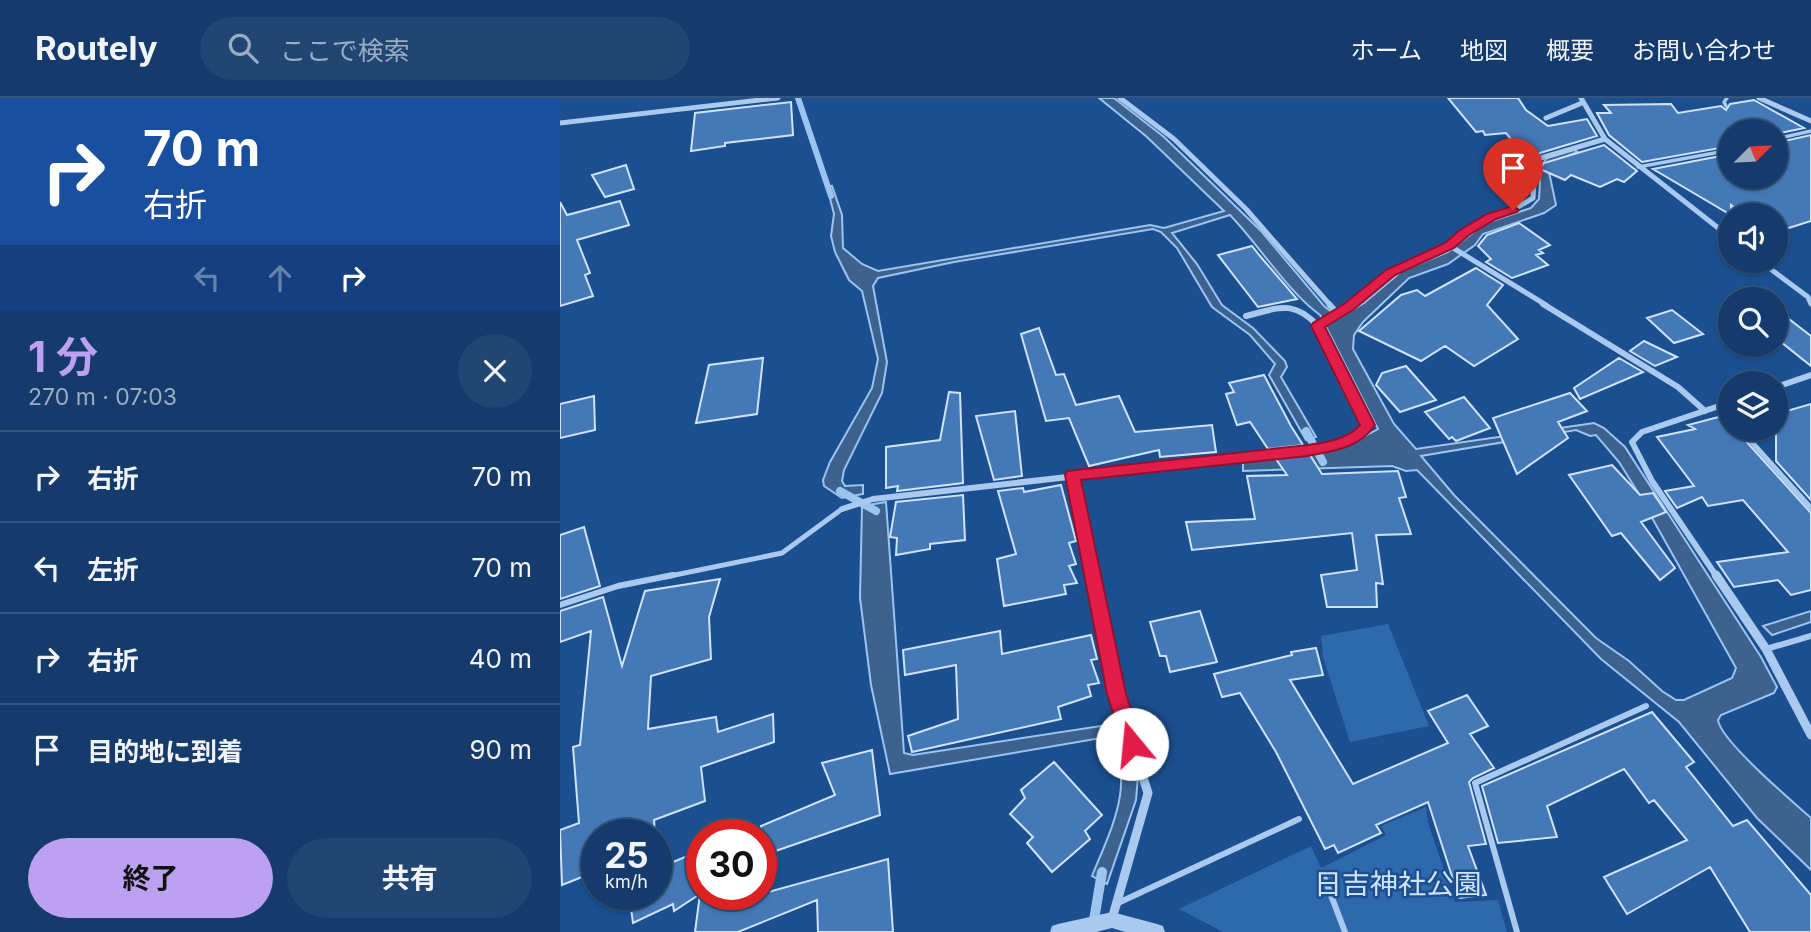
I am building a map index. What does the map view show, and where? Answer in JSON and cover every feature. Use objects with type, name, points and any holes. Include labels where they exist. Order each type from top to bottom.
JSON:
[{"type":"street","points":[[560,123],[778,98]]},
{"type":"street","points":[[1120,98],[1174,139],[1246,209],[1337,313]]},
{"type":"street","points":[[1759,98],[1811,121]]},
{"type":"street","points":[[1546,118],[1583,103],[1605,139],[1718,228]]},
{"type":"street","points":[[1319,325],[1349,307],[1391,272],[1450,246],[1464,233],[1533,198],[1535,164],[1551,153],[1605,139]]},
{"type":"street","points":[[1450,246],[1668,381],[1705,411]]},
{"type":"street","points":[[1776,273],[1809,297],[1811,304]]},
{"type":"street","points":[[842,509],[867,500],[1308,450],[1339,444],[1361,433],[1368,425],[1319,325],[1300,309],[1246,316]]},
{"type":"street","points":[[1788,383],[1811,375]]},
{"type":"street","points":[[1718,407],[1642,432],[1632,442],[1651,481],[1766,649],[1811,736]]},
{"type":"street","points":[[1073,475],[1116,694],[1148,793],[1114,912]]},
{"type":"street","points":[[1066,930],[1114,912],[1157,932]]},
{"type":"lane","points":[[1726,106],[1724,102],[1727,98]]},
{"type":"lane","points":[[1788,136],[1811,131]]},
{"type":"lane","points":[[1638,167],[1718,152]]},
{"type":"lane","points":[[1751,441],[1811,508]]},
{"type":"lane","points":[[560,605],[618,586],[782,553],[842,509]]},
{"type":"lane","points":[[1766,649],[1811,636]]},
{"type":"lane","points":[[1517,932],[1475,783],[1646,706]]},
{"type":"lane","points":[[1114,912],[1299,819]]},
{"type":"lane","points":[[1323,874],[1345,932]]},
{"type":"green space","points":[[1388,624],[1429,726],[1350,742],[1323,657],[1321,636]]},
{"type":"green space","name":"日吉神社公園","points":[[1426,807],[1428,823],[1455,902],[1498,900],[1507,932],[1223,932],[1179,909],[1311,846],[1321,868],[1386,835],[1381,826]]},
{"type":"shaded area","points":[[1099,98],[1114,98],[1164,137],[1262,232],[1324,306],[1339,318],[1364,303],[1402,271],[1448,252],[1486,223],[1531,208],[1539,199],[1541,166],[1547,158],[1574,150],[1578,152],[1561,158],[1549,172],[1556,205],[1544,213],[1483,234],[1475,245],[1448,264],[1409,278],[1363,322],[1354,335],[1353,349],[1394,424],[1416,449],[1594,423],[1604,428],[1625,447],[1761,657],[1777,687],[1774,693],[1721,715],[1718,720],[1743,755],[1811,818],[1811,870],[1757,818],[1679,722],[1601,659],[1417,470],[1406,471],[1392,466],[1243,471],[1243,462],[1329,450],[1378,429],[1320,315],[1285,281],[1230,215],[1172,233],[1197,264],[1222,305],[1253,328],[1285,361],[1287,367],[1281,377],[1316,437],[1306,440],[1269,375],[1275,364],[1250,335],[1212,307],[1177,248],[1161,232],[1153,229],[954,262],[878,278],[873,286],[887,362],[882,393],[844,470],[842,481],[845,486],[863,485],[863,494],[842,498],[824,486],[823,480],[830,462],[872,388],[878,359],[862,291],[849,280],[835,252],[831,236],[834,214],[827,187],[832,186],[842,215],[843,248],[862,264],[878,271],[1150,225],[1164,228],[1224,211],[1147,137]],"holes":[[[1576,430],[1590,436],[1596,435],[1619,462],[1637,491],[1736,668],[1732,678],[1684,700],[1676,700],[1662,691],[1629,661],[1596,638],[1454,495],[1421,456]]]},
{"type":"shaded area","points":[[886,502],[904,753],[913,755],[1120,723],[1138,776],[1136,800],[1107,884],[1092,876],[1113,824],[1121,786],[1120,768],[1114,752],[1101,738],[890,774],[871,685],[860,598],[862,506]]},
{"type":"shaded area","points":[[1811,611],[1811,622],[1772,635],[1763,626]]},
{"type":"building","points":[[1448,98],[1518,98],[1526,110],[1548,126],[1587,119],[1597,136],[1540,153],[1530,162],[1506,133],[1485,135],[1483,131],[1476,132]]},
{"type":"building","points":[[1754,100],[1788,119],[1718,119],[1718,148],[1642,162],[1609,135],[1597,113],[1611,113],[1604,105],[1671,104],[1678,113],[1721,106],[1726,110],[1730,104]]},
{"type":"building","points":[[791,102],[793,135],[725,143],[725,146],[691,151],[695,113]]},
{"type":"building","points":[[1788,119],[1804,128],[1788,131]]},
{"type":"building","points":[[1811,135],[1811,221],[1788,228],[1788,203],[1718,203],[1718,207],[1653,169],[1718,156],[1718,189],[1788,189],[1788,140]]},
{"type":"building","points":[[1604,145],[1637,171],[1624,182],[1617,179],[1600,187],[1571,175],[1565,180],[1540,169],[1544,163]]},
{"type":"building","points":[[626,165],[634,189],[605,197],[592,175]]},
{"type":"building","points":[[620,201],[629,225],[577,240],[590,273],[585,275],[593,296],[560,306],[560,202],[567,215]]},
{"type":"building","points":[[1519,223],[1550,245],[1539,250],[1543,253],[1536,255],[1548,265],[1512,278],[1486,262],[1491,259],[1478,246],[1487,235]]},
{"type":"building","points":[[1252,246],[1297,299],[1258,307],[1218,255]]},
{"type":"building","points":[[1476,268],[1503,285],[1487,305],[1518,339],[1474,366],[1445,346],[1421,361],[1359,331],[1401,295],[1417,290],[1425,296]]},
{"type":"building","points":[[1672,310],[1703,334],[1674,343],[1647,318]]},
{"type":"building","points":[[1788,318],[1811,336],[1811,366],[1788,348]]},
{"type":"building","points":[[1039,328],[1056,375],[1064,374],[1076,405],[1119,396],[1135,432],[1212,425],[1216,452],[1160,457],[1159,450],[1089,466],[1069,418],[1046,421],[1021,334]]},
{"type":"building","points":[[1644,341],[1677,357],[1655,366],[1630,351]]},
{"type":"building","points":[[763,358],[757,414],[696,423],[709,365]]},
{"type":"building","points":[[1619,358],[1643,372],[1580,399],[1574,388]]},
{"type":"building","points":[[1406,366],[1436,400],[1400,412],[1376,385],[1382,373]]},
{"type":"building","points":[[1264,375],[1303,445],[1268,449],[1250,422],[1237,425],[1226,394],[1234,392],[1229,383]]},
{"type":"building","points":[[949,392],[960,393],[963,483],[897,491],[898,486],[886,488],[886,447],[940,440]]},
{"type":"building","points":[[1570,393],[1587,411],[1558,422],[1568,438],[1517,474],[1493,418]]},
{"type":"building","points":[[594,396],[595,430],[560,438],[560,404]]},
{"type":"building","points":[[1464,397],[1490,428],[1456,441],[1452,437],[1449,439],[1425,412]]},
{"type":"building","points":[[1811,404],[1811,500],[1776,461],[1776,441],[1788,441],[1788,411]]},
{"type":"building","points":[[1015,411],[1022,476],[994,480],[976,416]]},
{"type":"building","points":[[1718,417],[1718,441],[1746,441],[1811,513],[1811,590],[1791,595],[1778,580],[1734,587],[1717,562],[1788,552],[1743,500],[1708,506],[1702,497],[1677,508],[1665,491],[1694,486],[1657,437],[1695,429],[1688,425]]},
{"type":"building","points":[[1310,455],[1322,474],[1398,471],[1406,497],[1399,498],[1411,534],[1376,535],[1383,584],[1376,583],[1377,607],[1327,607],[1321,575],[1357,570],[1352,533],[1192,550],[1186,522],[1255,519],[1247,476],[1287,475],[1276,459]]},
{"type":"building","points":[[1612,465],[1640,495],[1653,493],[1666,512],[1641,522],[1675,568],[1660,580],[1621,533],[1612,536],[1569,475]]},
{"type":"building","points":[[1061,485],[1076,541],[1069,543],[1076,564],[1069,566],[1077,583],[1064,585],[1066,594],[1004,606],[997,559],[1016,554],[998,491],[1023,488],[1024,492]]},
{"type":"building","points":[[963,495],[965,540],[930,544],[930,549],[896,555],[897,538],[890,537],[896,502]]},
{"type":"building","points":[[584,527],[600,586],[560,599],[560,535]]},
{"type":"building","points":[[720,579],[709,617],[711,659],[651,676],[648,729],[716,717],[718,732],[773,714],[774,742],[701,767],[705,801],[657,819],[581,819],[581,877],[562,885],[560,830],[579,823],[573,747],[580,745],[591,631],[560,642],[560,611],[603,597],[622,666],[645,591]]},
{"type":"building","points":[[1200,611],[1217,662],[1170,672],[1166,656],[1160,656],[1150,622]]},
{"type":"building","points":[[1000,631],[1002,654],[1091,635],[1097,659],[1091,660],[1099,683],[1088,685],[1091,696],[1058,707],[1061,719],[912,752],[908,736],[958,719],[956,665],[905,675],[903,650]]},
{"type":"building","points":[[1316,648],[1323,675],[1290,680],[1353,784],[1448,743],[1428,711],[1467,695],[1488,726],[1470,734],[1494,768],[1469,782],[1486,844],[1468,846],[1486,895],[1459,898],[1428,802],[1376,825],[1381,833],[1338,853],[1334,845],[1325,849],[1276,752],[1240,693],[1222,697],[1214,674],[1292,655],[1291,652]]},
{"type":"building","points":[[1652,712],[1694,762],[1686,767],[1733,826],[1747,820],[1811,895],[1811,932],[1750,932],[1710,867],[1627,914],[1604,877],[1687,840],[1654,800],[1649,803],[1624,769],[1547,806],[1557,837],[1498,843],[1482,786]]},
{"type":"building","points":[[872,750],[880,815],[777,850],[777,819],[835,795],[822,763]]},
{"type":"building","points":[[1054,762],[1102,815],[1085,831],[1090,839],[1052,872],[1027,843],[1033,837],[1010,814],[1025,798],[1021,790]]},
{"type":"building","points":[[686,857],[686,903],[674,911],[672,904],[672,862]]},
{"type":"building","points":[[888,859],[893,932],[818,932],[817,900],[738,932],[695,932],[698,910],[777,910],[777,890]]},
{"type":"building","points":[[631,910],[660,910],[633,923]]},
{"type":"waterway","points":[[798,98],[831,196]]},
{"type":"waterway","points":[[1306,431],[1323,462]]},
{"type":"waterway","points":[[840,491],[876,511]]},
{"type":"waterway","points":[[1092,932],[1102,872]]},
{"type":"route","points":[[1132,744],[1116,694],[1073,475],[1308,450],[1339,444],[1361,433],[1368,425],[1318,326],[1349,307],[1391,272],[1450,246],[1464,233],[1492,217],[1513,210]]}]
